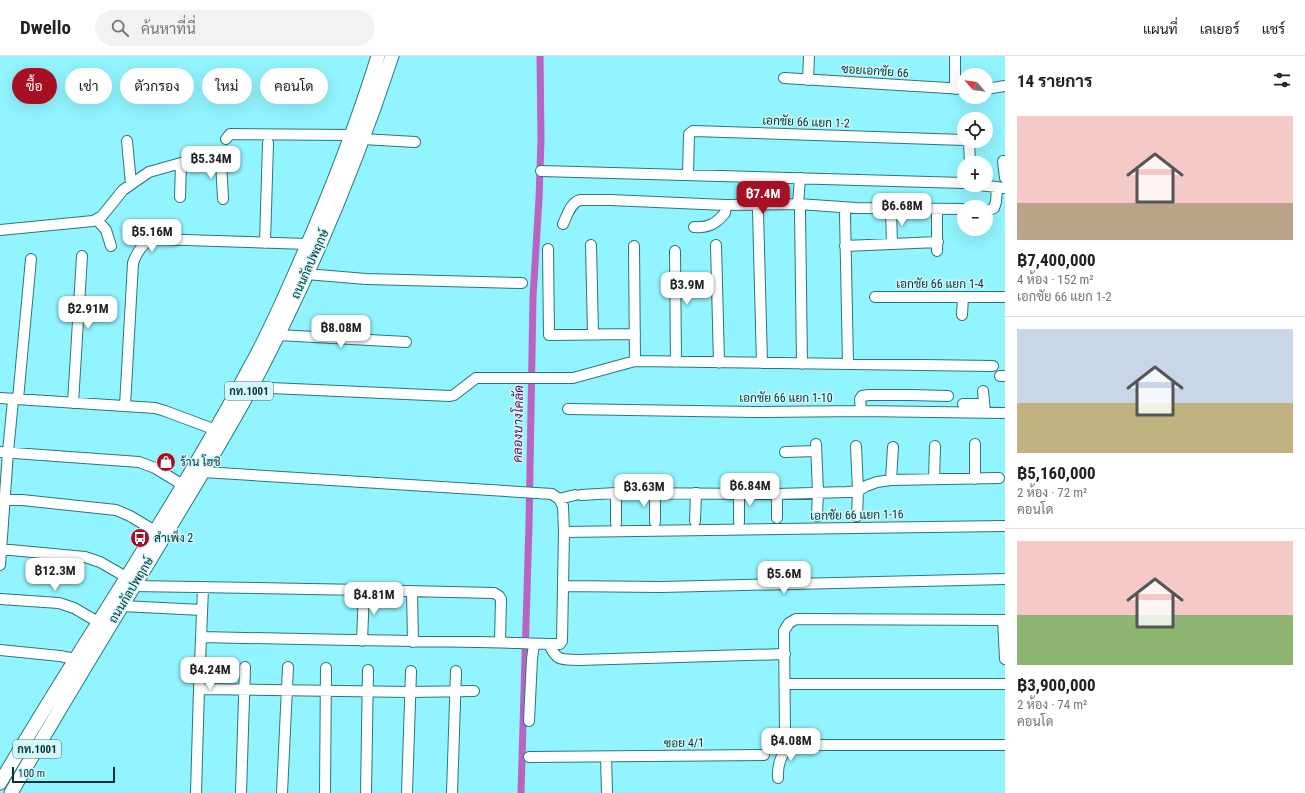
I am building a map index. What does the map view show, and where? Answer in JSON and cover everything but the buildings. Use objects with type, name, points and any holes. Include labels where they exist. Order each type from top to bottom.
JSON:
[{"type":"main road","name":"ถนนกัลปพฤกษ์","points":[[38,717],[98,622],[130,582],[203,472],[251,387],[278,335],[341,195],[378,56]]},
{"type":"main road","name":"ถนนกัลปพฤกษ์","points":[[11,793],[68,694],[122,606],[130,582],[155,531],[216,430],[252,364],[287,291],[392,56]]},
{"type":"main road","points":[[0,769],[38,717]]},
{"type":"main road","points":[[0,783],[38,717]]},
{"type":"street","points":[[808,80],[809,56]]},
{"type":"street","points":[[955,56],[957,72]]},
{"type":"street","name":"ซอยเอกชัย 66","points":[[784,78],[957,89]]},
{"type":"street","points":[[993,89],[1005,86]]},
{"type":"street","name":"เอกชัย 66 แยก 1-2","points":[[688,175],[689,141],[690,134],[693,131],[957,141]]},
{"type":"street","points":[[226,139],[230,134],[356,137],[415,142]]},
{"type":"street","points":[[127,141],[131,184]]},
{"type":"street","points":[[265,243],[268,143]]},
{"type":"street","points":[[0,230],[97,220],[123,190],[149,172],[181,163],[221,157],[223,199]]},
{"type":"street","points":[[1003,161],[1005,178]]},
{"type":"street","points":[[180,197],[181,163]]},
{"type":"street","points":[[541,171],[957,183]]},
{"type":"street","points":[[800,178],[799,207],[802,364]]},
{"type":"street","points":[[993,208],[1001,188]]},
{"type":"street","points":[[563,224],[572,206],[575,202],[580,200],[799,207],[957,209]]},
{"type":"street","points":[[694,227],[705,228],[712,224],[725,213],[726,204]]},
{"type":"street","points":[[758,211],[762,363]]},
{"type":"street","points":[[891,211],[892,244]]},
{"type":"street","points":[[845,214],[848,364]]},
{"type":"street","points":[[845,246],[892,244],[938,246],[937,215]]},
{"type":"street","points":[[97,220],[106,230],[111,246]]},
{"type":"street","points":[[125,406],[133,263],[136,254],[145,244],[153,239],[308,244]]},
{"type":"street","points":[[591,245],[593,334]]},
{"type":"street","points":[[716,245],[719,363]]},
{"type":"street","points":[[634,246],[635,362]]},
{"type":"street","points":[[548,249],[549,335],[635,334]]},
{"type":"street","points":[[675,251],[676,362]]},
{"type":"street","points":[[73,403],[82,256]]},
{"type":"street","points":[[0,565],[4,452],[16,399],[31,259]]},
{"type":"street","points":[[306,274],[366,279],[522,283]]},
{"type":"street","name":"เอกชัย 66 แยก 1-4","points":[[875,297],[1005,297]]},
{"type":"street","points":[[962,315],[963,297]]},
{"type":"street","points":[[278,335],[406,342]]},
{"type":"street","points":[[251,387],[450,396],[454,395],[476,378],[573,378],[635,362],[993,366]]},
{"type":"street","points":[[963,404],[984,408],[983,391]]},
{"type":"street","points":[[861,411],[860,399],[862,396],[948,396]]},
{"type":"street","points":[[0,398],[160,409],[216,430]]},
{"type":"street","name":"เอกชัย 66 แยก 1-10","points":[[568,409],[753,412],[984,408],[1005,413]]},
{"type":"street","points":[[975,444],[976,479]]},
{"type":"street","points":[[856,446],[858,491],[857,516]]},
{"type":"street","points":[[934,480],[935,446]]},
{"type":"street","points":[[785,452],[816,447],[818,492],[817,516]]},
{"type":"street","points":[[891,480],[893,447]]},
{"type":"street","points":[[4,452],[139,462],[155,468],[183,485]]},
{"type":"street","points":[[201,637],[560,644],[562,641],[564,532],[563,506],[559,499],[552,494],[203,472]]},
{"type":"street","points":[[559,499],[578,495],[616,493],[777,494],[858,491],[877,482],[891,480],[999,478]]},
{"type":"street","points":[[616,493],[616,523]]},
{"type":"street","points":[[655,493],[655,522]]},
{"type":"street","points":[[695,521],[696,493]]},
{"type":"street","points":[[738,493],[739,522]]},
{"type":"street","points":[[777,494],[777,518]]},
{"type":"street","points":[[2,500],[22,500],[116,510],[130,516],[155,531]]},
{"type":"street","name":"เอกชัย 66 แยก 1-16","points":[[564,532],[1005,526]]},
{"type":"street","points":[[0,550],[85,557],[100,562],[130,582],[203,588],[364,590],[496,594],[501,599],[500,642]]},
{"type":"street","points":[[563,586],[668,587],[1005,579]]},
{"type":"street","points":[[196,793],[203,588]]},
{"type":"street","points":[[362,641],[364,590]]},
{"type":"street","points":[[412,592],[413,642]]},
{"type":"street","points":[[0,599],[58,603],[74,608],[98,622]]},
{"type":"street","points":[[122,606],[202,610]]},
{"type":"street","points":[[1005,658],[1004,620],[796,619],[789,623],[784,631],[785,735],[790,742],[800,745],[1005,745]]},
{"type":"street","points":[[529,721],[533,644]]},
{"type":"street","points":[[549,644],[553,654],[561,659],[579,660],[785,654]]},
{"type":"street","points":[[0,650],[75,659]]},
{"type":"street","points":[[241,793],[245,667]]},
{"type":"street","points":[[282,793],[288,667]]},
{"type":"street","points":[[325,793],[326,668]]},
{"type":"street","points":[[366,793],[368,670]]},
{"type":"street","points":[[407,793],[411,671]]},
{"type":"street","points":[[452,793],[456,671]]},
{"type":"street","points":[[785,684],[1005,684]]},
{"type":"street","points":[[199,689],[410,692],[474,690]]},
{"type":"street","points":[[778,778],[780,760],[790,742]]},
{"type":"street","name":"ซอย 4/1","points":[[529,757],[764,754]]},
{"type":"street","points":[[606,757],[607,793]]},
{"type":"waterway","name":"คลองบางโคลัด","points":[[521,793],[529,524],[533,297],[541,139],[540,56]]},
{"type":"place","name":"ร้าน โฮชิ","points":[[166,462]]},
{"type":"place","name":"สำเพ็ง 2","points":[[140,538]]}]
